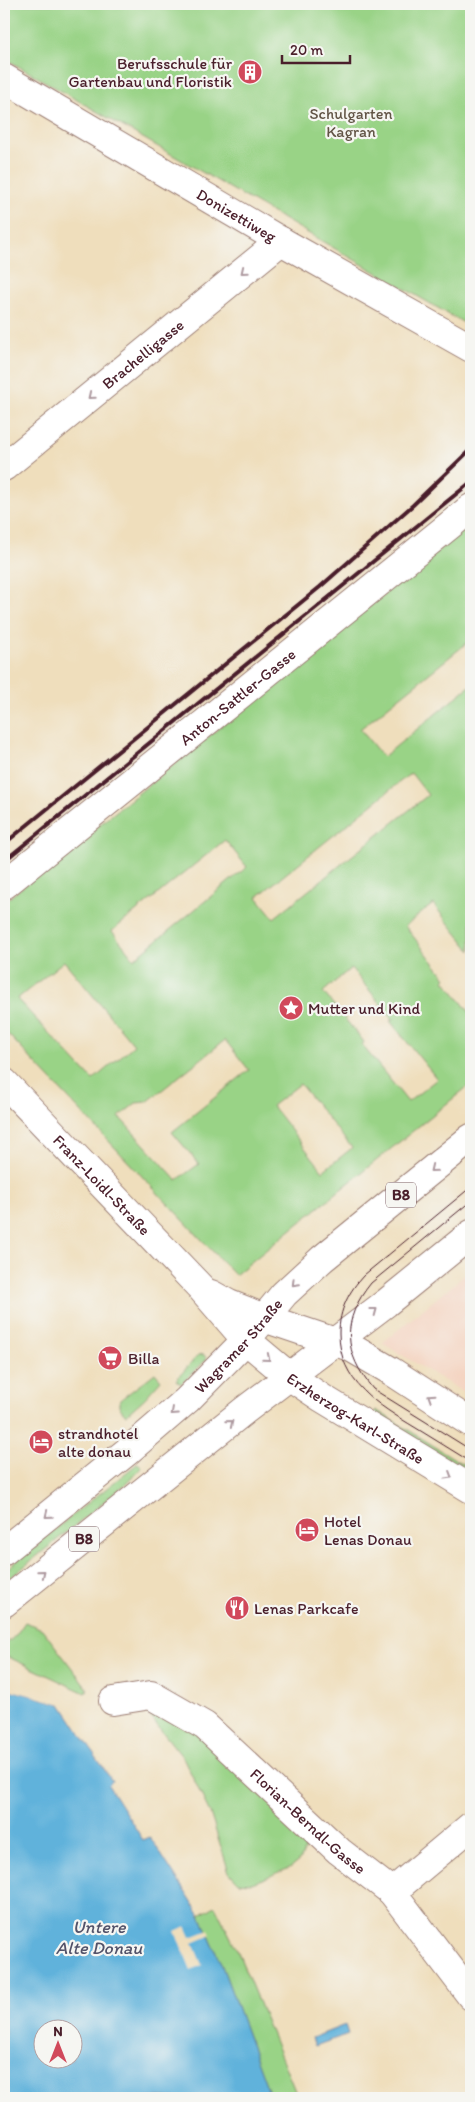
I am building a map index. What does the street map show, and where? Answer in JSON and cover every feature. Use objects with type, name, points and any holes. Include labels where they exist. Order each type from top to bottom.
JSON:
[{"type":"street","name":"Donizettiweg","points":[[4,78],[471,348]]},
{"type":"street","name":"Brachelligasse","points":[[4,468],[282,240]]},
{"type":"street","name":"Anton-Sattler-Gasse","points":[[4,885],[471,508]]},
{"type":"street","name":"Franz-Loidl-Straße","points":[[4,1082],[200,1288],[246,1340]]},
{"type":"street","name":"Wagramer Straße","points":[[4,1551],[165,1420],[246,1340],[284,1294],[322,1259],[471,1138]]},
{"type":"street","name":"B8","points":[[4,1604],[289,1376],[471,1234]]},
{"type":"street","name":"Franz-Loidl-Straße","points":[[200,1288],[220,1300],[264,1318]]},
{"type":"street","points":[[264,1318],[350,1347],[471,1423]]},
{"type":"street","name":"Erzherzog-Karl-Straße","points":[[246,1340],[289,1376],[322,1398],[471,1489]]},
{"type":"street","name":"Florian-Berndl-Gasse","points":[[113,1701],[151,1695],[205,1726],[339,1851],[392,1892],[471,1996]]},
{"type":"street","points":[[392,1892],[471,1826]]},
{"type":"shaded area","points":[[471,1270],[471,1397],[382,1343]]},
{"type":"green space","name":"Schulgarten Kagran","points":[[4,4],[471,4],[471,327],[4,58]]},
{"type":"green space","points":[[471,524],[471,648],[467,643],[360,729],[383,757],[471,685],[471,951],[433,904],[405,926],[446,978],[444,980],[471,1014],[471,1084],[235,1275],[4,1030],[4,902]],"holes":[[[411,773],[428,795],[274,918],[257,897]],[[225,840],[247,867],[134,959],[112,931]],[[64,961],[134,1045],[93,1080],[17,999]],[[351,968],[393,1019],[390,1021],[437,1079],[408,1102],[362,1045],[364,1042],[323,992]],[[225,1040],[249,1070],[172,1132],[199,1164],[177,1180],[119,1117],[136,1103],[147,1102]],[[300,1084],[352,1148],[323,1171],[272,1106]]]},
{"type":"green space","points":[[203,1354],[207,1359],[181,1384],[176,1380],[198,1355]]},
{"type":"green space","points":[[155,1373],[161,1380],[126,1415],[120,1408],[120,1400]]},
{"type":"green space","points":[[376,1410],[471,1469],[471,1481],[372,1416]]},
{"type":"green space","points":[[138,1463],[142,1467],[127,1483],[4,1583],[4,1571],[34,1547],[39,1546],[37,1544]]},
{"type":"green space","points":[[25,1622],[42,1629],[88,1689],[85,1693],[4,1655],[4,1646],[16,1635]]},
{"type":"green space","points":[[142,1706],[196,1727],[301,1826],[308,1841],[301,1859],[290,1868],[252,1883],[238,1882],[229,1872],[210,1813],[184,1759]]},
{"type":"green space","points":[[215,1906],[237,1950],[298,2098],[271,2098],[222,1966],[200,1915]]},
{"type":"water","name":"Untere Alte Donau","points":[[4,1688],[61,1704],[112,1781],[108,1785],[143,1840],[150,1837],[200,1915],[222,1966],[271,2098],[4,2098]]},
{"type":"water","points":[[345,2025],[348,2034],[315,2046],[312,2038]]},
{"type":"pier","points":[[4,1685],[62,1701],[65,1705],[4,1688]]},
{"type":"pier","points":[[186,1926],[191,1937],[209,1930],[211,1935],[193,1943],[202,1965],[191,1970],[175,1931]]},
{"type":"tram line","points":[[471,1187],[364,1275],[346,1301],[339,1325],[341,1350],[346,1365],[353,1379],[363,1390],[388,1410],[471,1462]]},
{"type":"tram line","points":[[471,1201],[371,1283],[354,1310],[350,1336],[351,1349],[356,1362],[363,1376],[373,1389],[471,1450]]},
{"type":"railway","points":[[4,844],[320,587],[413,505],[471,449]]},
{"type":"railway","points":[[4,861],[471,482]]},
{"type":"place","name":"Berufsschule für Gartenbau und Floristik","points":[[250,72]]},
{"type":"place","name":"Mutter und Kind","points":[[291,1008]]},
{"type":"place","name":"Billa","points":[[110,1358]]},
{"type":"place","name":"strandhotel alte donau","points":[[41,1442]]},
{"type":"place","name":"Hotel Lenas Donau","points":[[307,1530]]},
{"type":"place","name":"Lenas Parkcafe","points":[[237,1608]]}]
